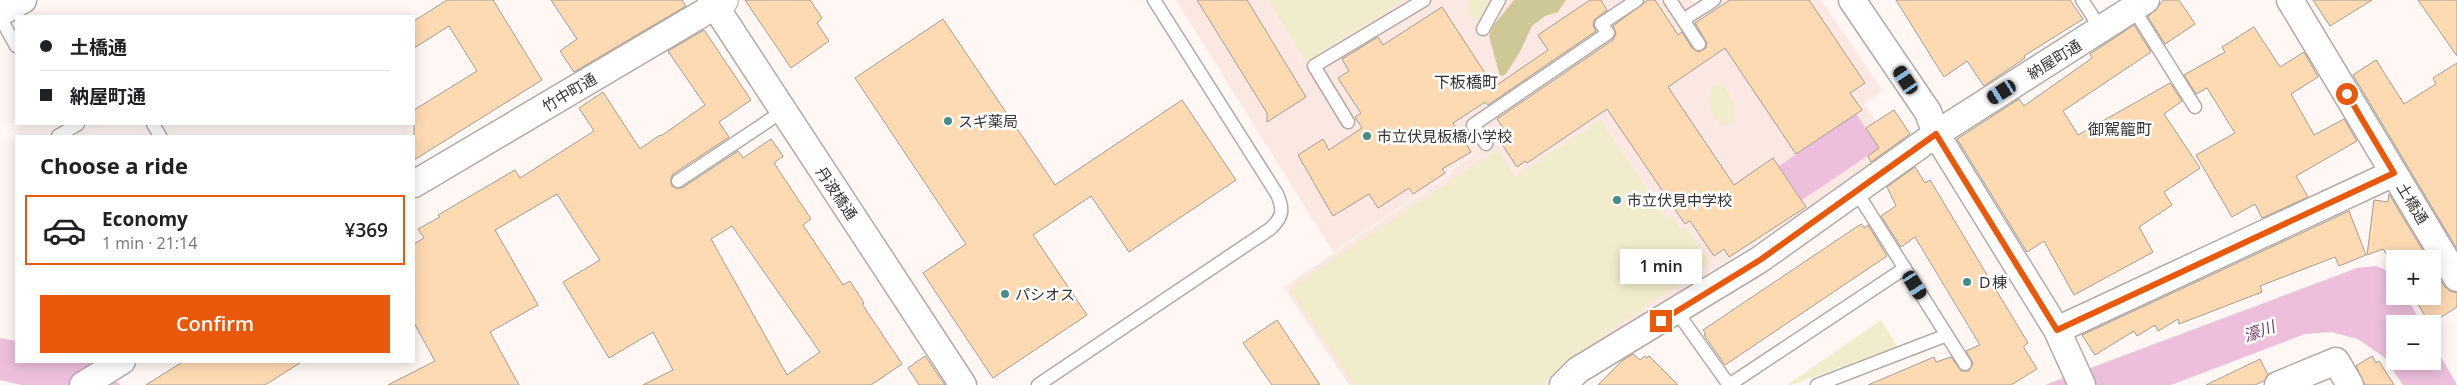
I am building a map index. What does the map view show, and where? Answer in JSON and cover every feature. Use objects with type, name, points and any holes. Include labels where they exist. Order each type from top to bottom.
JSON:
[{"type":"street","points":[[1852,0],[1928,112],[1936,134],[2057,330],[2082,385]]},
{"type":"street","name":"土橋通","points":[[2290,0],[2457,278]]},
{"type":"street","name":"丹波橋通","points":[[717,2],[783,111],[963,385]]},
{"type":"street","name":"竹中町通","points":[[415,183],[717,2]]},
{"type":"street","name":"納屋町通","points":[[1572,382],[1578,370],[1677,312],[1760,260],[1936,134],[2140,4]]},
{"type":"street","points":[[2057,330],[2394,173]]},
{"type":"street","points":[[2278,385],[2336,361],[2350,385]]},
{"type":"street","points":[[84,385],[111,364]]},
{"type":"lane","points":[[1038,385],[1270,229],[1281,218],[1283,207],[1277,194],[1154,0]]},
{"type":"lane","points":[[1348,122],[1314,66],[1424,0]]},
{"type":"lane","points":[[1483,29],[1499,0]]},
{"type":"lane","points":[[1486,144],[1472,125],[1608,33],[1602,24],[1637,0]]},
{"type":"lane","points":[[1670,0],[1699,44]]},
{"type":"lane","points":[[1683,20],[1714,0]]},
{"type":"lane","points":[[2082,0],[2101,29]]},
{"type":"lane","points":[[2140,4],[2195,107]]},
{"type":"lane","points":[[0,17],[15,44]]},
{"type":"lane","points":[[678,181],[783,111]]},
{"type":"lane","points":[[62,132],[76,125]]},
{"type":"lane","points":[[1856,191],[1964,364]]},
{"type":"lane","points":[[1677,312],[1729,385],[1905,268]]},
{"type":"lane","points":[[1817,385],[1947,335]]},
{"type":"shaded area","name":"市立伏見中学校","points":[[1176,0],[1582,0],[1579,3],[1584,0],[1692,0],[1695,3],[1699,0],[1821,0],[1883,91],[1864,104],[1895,150],[1783,225],[1576,357],[1547,385],[1349,385],[1284,287],[1451,174],[1450,171],[1482,148],[1464,123],[1481,148],[1447,171],[1449,174],[1333,252]]},
{"type":"shaded area","points":[[1268,0],[1404,0],[1305,61]]},
{"type":"shaded area","points":[[1468,0],[1493,0],[1479,19],[1473,19],[1468,14]]},
{"type":"shaded area","points":[[1514,0],[1566,0],[1558,12],[1545,16],[1532,26],[1520,52],[1505,75],[1500,76],[1489,36],[1493,26]]},
{"type":"shaded area","points":[[1714,84],[1724,86],[1734,103],[1733,122],[1724,126],[1711,113],[1709,102]]},
{"type":"shaded area","points":[[1600,120],[1666,218],[1671,215],[1681,231],[1686,228],[1710,263],[1574,355],[1542,385],[1354,385],[1289,289],[1497,149],[1515,177]]},
{"type":"shaded area","points":[[1881,320],[1897,346],[1792,385],[1787,385]]},
{"type":"water","points":[[1856,114],[1879,148],[1802,200],[1779,166]]},
{"type":"water","name":"濠川","points":[[2376,266],[2386,271],[2386,305],[2411,305],[2417,315],[2386,315],[2386,360],[2358,339],[2331,332],[2305,334],[2171,385],[2045,385],[2357,268]]},
{"type":"water","points":[[0,338],[15,341],[15,363],[93,363],[121,385],[21,385],[0,380]]},
{"type":"water","points":[[2441,357],[2457,385],[2403,385],[2393,370],[2441,370]]},
{"type":"building","points":[[447,0],[493,0],[542,80],[415,159],[415,109],[477,71],[449,26],[415,47],[415,20]]},
{"type":"building","points":[[551,0],[682,0],[686,6],[574,72],[560,51],[577,39]]},
{"type":"building","points":[[745,0],[810,0],[822,18],[817,23],[829,41],[791,68]]},
{"type":"building","points":[[1197,0],[1247,0],[1306,97],[1267,122],[1267,113]]},
{"type":"building","points":[[1590,0],[1601,0],[1607,10],[1594,20],[1593,25],[1596,31],[1488,105],[1485,102],[1453,123],[1471,152],[1442,169],[1445,173],[1413,194],[1409,188],[1378,208],[1369,194],[1333,216],[1298,155],[1323,139],[1329,150],[1362,128],[1355,117],[1361,113],[1338,78],[1349,71],[1342,59],[1378,37],[1383,45],[1442,7],[1494,87],[1548,50],[1538,35]]},
{"type":"building","points":[[1648,0],[1655,0],[1678,35],[1682,32],[1692,48],[1699,52],[1706,48],[1707,43],[1695,23],[1730,0],[1809,0],[1865,83],[1850,93],[1862,110],[1796,154],[1725,48],[1668,87],[1734,185],[1773,158],[1806,207],[1729,257],[1724,249],[1714,256],[1690,221],[1685,224],[1607,109],[1527,163],[1525,161],[1517,167],[1500,141],[1508,135],[1497,119],[1613,40],[1616,33],[1613,26]]},
{"type":"building","points":[[1896,0],[2070,0],[2083,19],[2024,56],[2025,58],[1984,86],[1967,61],[1944,77]]},
{"type":"building","points":[[2164,0],[2179,0],[2195,24],[2165,44],[2148,17]]},
{"type":"building","points":[[2313,0],[2372,0],[2330,26]]},
{"type":"building","points":[[2418,0],[2457,0],[2457,56]]},
{"type":"building","points":[[943,19],[1055,185],[1182,100],[1236,180],[1129,252],[1091,196],[1033,235],[1087,315],[993,378],[923,273],[966,244],[855,78]]},
{"type":"building","points":[[2134,25],[2151,52],[2063,111],[2078,135],[2170,83],[2182,101],[2164,114],[2200,168],[2164,192],[2172,205],[2139,227],[2153,252],[2074,295],[2044,241],[2027,252],[1957,139],[2019,99],[2024,106],[2092,58],[2090,54]]},
{"type":"building","points":[[2254,27],[2280,67],[2304,52],[2318,77],[2291,94],[2314,135],[2344,119],[2357,141],[2296,176],[2308,197],[2262,218],[2255,204],[2232,217],[2196,155],[2235,133],[2207,88],[2196,94],[2184,75],[2225,52],[2222,47]]},
{"type":"building","points":[[704,30],[751,100],[719,122],[729,137],[673,174],[671,185],[675,188],[682,188],[738,151],[743,158],[771,139],[783,156],[774,163],[811,219],[803,225],[843,285],[850,281],[864,303],[862,304],[902,364],[871,385],[643,385],[673,370],[653,332],[609,358],[563,282],[600,260],[557,194],[495,230],[538,305],[490,332],[519,385],[388,385],[435,361],[415,325],[415,243],[424,238],[418,229],[440,217],[438,215],[515,170],[520,178],[594,131],[579,108],[603,92],[640,149],[705,105],[668,51]],"holes":[[[732,226],[820,352],[787,375],[711,239]]]},
{"type":"building","points":[[2376,60],[2404,104],[2436,84],[2433,78],[2457,63],[2457,249],[2353,75]]},
{"type":"building","points":[[1894,110],[1910,134],[1871,162],[1868,156],[1879,148],[1866,128]]},
{"type":"building","name":"Ｄ棟","points":[[1915,167],[1925,183],[1930,180],[2028,343],[2024,348],[2037,369],[2011,385],[1868,385],[1934,357],[1936,362],[1951,357],[1961,371],[1969,371],[1973,363],[1966,351],[1980,345],[1915,237],[1901,247],[1881,216],[1896,206],[1887,187]]},
{"type":"building","points":[[2389,194],[2423,250],[2386,250],[2386,254],[2383,249],[2367,255],[2374,200],[2388,202]]},
{"type":"building","points":[[2349,211],[2366,255],[2339,266],[2335,257],[2260,286],[2262,292],[2179,324],[2178,319],[2158,331],[2155,325],[2137,336],[2134,331],[2095,355],[2082,335]]},
{"type":"building","points":[[1861,224],[1864,228],[1868,225],[1887,256],[1725,365],[1704,335],[1706,334],[1703,330]]},
{"type":"building","points":[[2441,281],[2450,291],[2457,293],[2457,307],[2441,317],[2441,315],[2425,315],[2418,305],[2441,305]]},
{"type":"building","points":[[1277,320],[1320,385],[1272,385],[1243,343]]},
{"type":"building","points":[[1633,354],[1640,360],[1645,356],[1647,358],[1649,356],[1678,385],[1598,385],[1622,361]]},
{"type":"building","points":[[925,356],[945,385],[919,385],[908,368]]},
{"type":"building","points":[[2372,356],[2376,363],[2379,361],[2394,385],[2365,385],[2356,366]]},
{"type":"building","points":[[2260,359],[2268,375],[2264,381],[2255,385],[2206,385]]},
{"type":"building","points":[[181,363],[300,363],[265,385],[146,385]]},
{"type":"place","name":"スギ薬局","points":[[948,121]]},
{"type":"place","name":"市立伏見板橋小学校","points":[[1367,136]]},
{"type":"place","name":"市立伏見中学校","points":[[1617,200]]},
{"type":"place","name":"Ｄ棟","points":[[1967,282]]},
{"type":"place","name":"パシオス","points":[[1005,294]]},
{"type":"district","name":"下板橋町","points":[[1466,82]]},
{"type":"district","name":"御駕籠町","points":[[2120,129]]},
{"type":"route","points":[[1661,321],[1760,260],[1936,134],[2057,330],[2394,173],[2347,94]]}]
